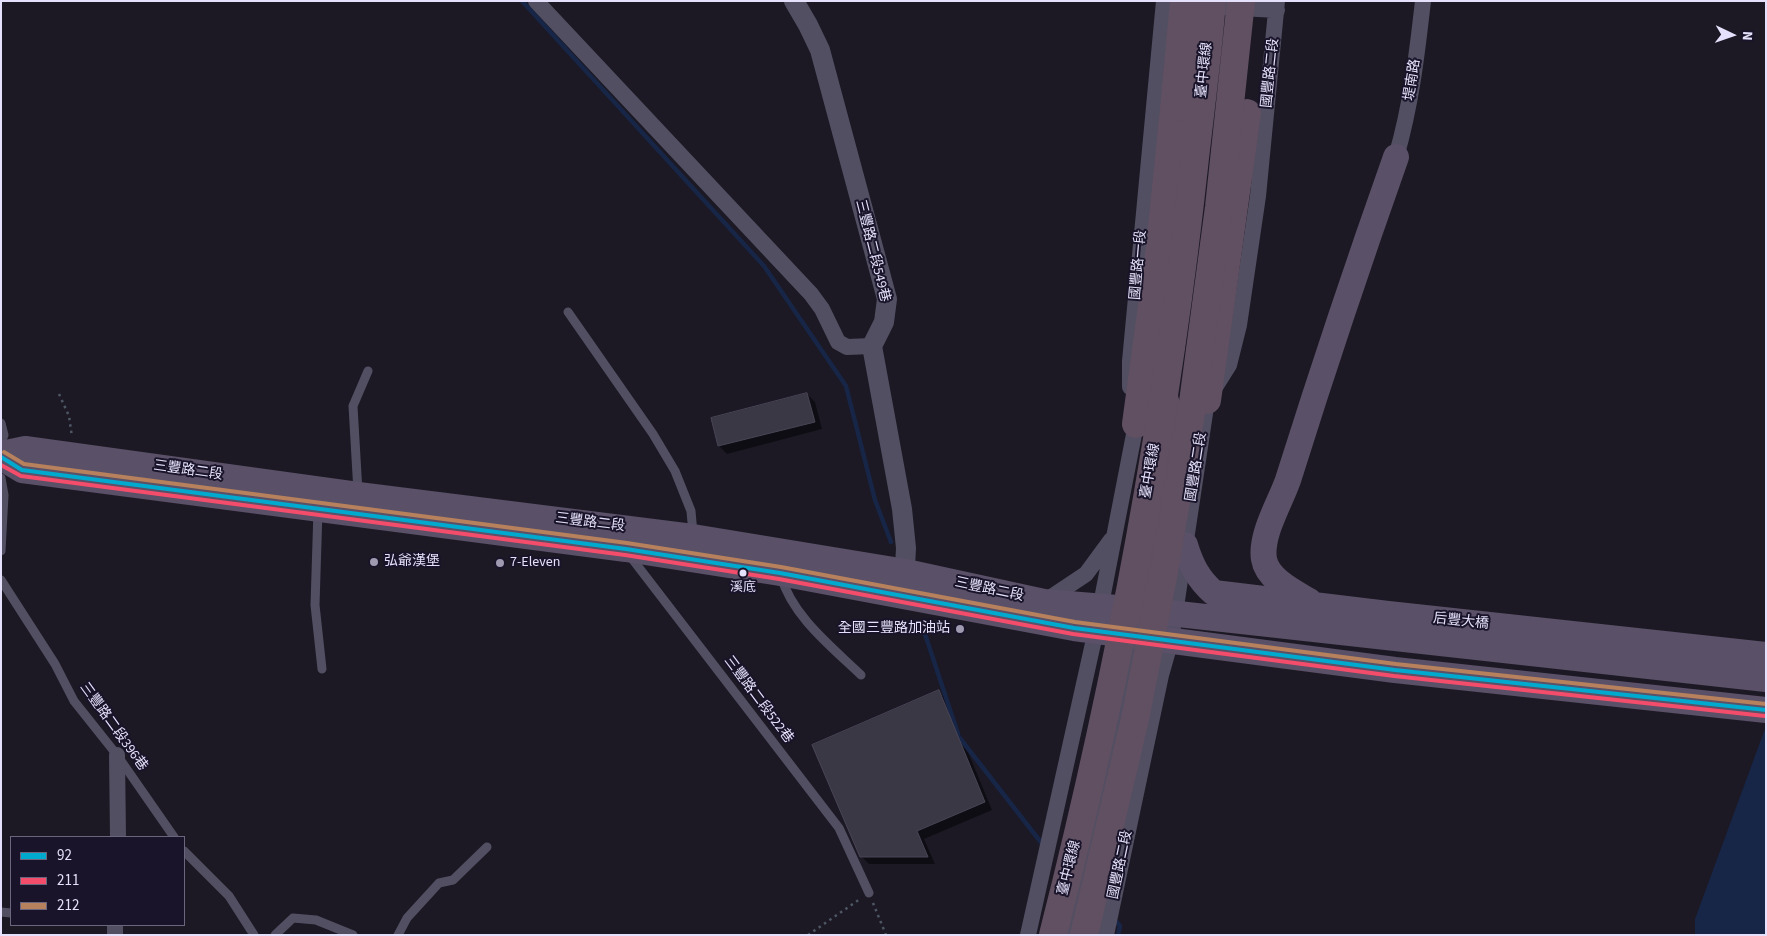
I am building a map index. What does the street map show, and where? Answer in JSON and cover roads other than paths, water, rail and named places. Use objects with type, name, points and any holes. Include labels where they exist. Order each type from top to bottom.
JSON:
[{"type":"highway","name":"臺中環線","points":[[1053,935],[1108,704],[1149,485],[1185,255],[1212,1]]},
{"type":"highway","name":"臺中環線","points":[[1084,935],[1135,719],[1193,402],[1219,208],[1241,1]]},
{"type":"highway","points":[[1136,424],[1148,347],[1174,109],[1171,2]]},
{"type":"highway","points":[[1207,400],[1247,114],[1271,4]]},
{"type":"highway","points":[[1140,623],[1172,429],[1170,415],[1148,347]]},
{"type":"main road","points":[[1314,604],[1282,584],[1271,572],[1264,561],[1263,548],[1268,530],[1284,491],[1345,302],[1396,157]]},
{"type":"main road","name":"三豐路二段","points":[[1,456],[25,449],[74,456],[358,505],[625,538],[780,573],[904,584],[1044,602],[1098,618],[1173,628]]},
{"type":"main road","name":"三豐路二段","points":[[1,456],[22,470],[318,509],[358,505]]},
{"type":"main road","name":"三豐路二段","points":[[625,538],[693,537],[904,584],[1074,628],[1098,618]]},
{"type":"main road","name":"后豐大橋","points":[[1185,545],[1191,567],[1203,583],[1214,593],[1766,655]]},
{"type":"main road","points":[[1173,628],[1395,670],[1766,710]]},
{"type":"main road","name":"后豐大橋","points":[[1173,628],[1766,679]]},
{"type":"street","points":[[536,1],[811,294],[822,309],[838,342],[847,347],[872,346],[902,509],[904,584]]},
{"type":"street","name":"三豐路二段549巷","points":[[794,1],[820,50],[887,299],[884,322],[872,346]]},
{"type":"street","name":"堤南路","points":[[1396,157],[1406,125],[1417,60],[1423,1]]},
{"type":"street","points":[[1171,2],[1271,4]]},
{"type":"street","name":"國豐路一段","points":[[1117,527],[1136,424],[1130,397],[1130,361],[1171,2]]},
{"type":"street","name":"國豐路二段","points":[[1106,935],[1161,675],[1173,628],[1207,400],[1229,365],[1239,325],[1258,196],[1271,4]]},
{"type":"street","points":[[1044,602],[1086,574],[1109,545],[1117,527]]},
{"type":"street","points":[[1028,935],[1117,527]]},
{"type":"street","points":[[1068,935],[1120,722],[1140,623]]},
{"type":"street","points":[[117,754],[118,836]]},
{"type":"lane","points":[[568,312],[648,427],[675,471],[691,511],[693,537]]},
{"type":"lane","points":[[358,505],[353,406],[368,371]]},
{"type":"lane","points":[[1,423],[4,435],[1,443]]},
{"type":"lane","points":[[1,478],[4,495],[1,551]]},
{"type":"lane","points":[[318,509],[315,605],[322,669]]},
{"type":"lane","name":"三豐路二段522巷","points":[[625,538],[839,828],[869,893]]},
{"type":"lane","points":[[780,573],[785,590],[803,616],[861,675]]},
{"type":"lane","name":"三豐路二段396巷","points":[[1,580],[55,664],[74,701],[117,754],[173,836]]},
{"type":"lane","points":[[398,935],[407,918],[439,883],[453,880],[487,847]]},
{"type":"lane","points":[[185,852],[229,896],[254,935]]},
{"type":"lane","points":[[275,935],[293,918],[316,920],[353,935]]},
{"type":"water","points":[[1766,726],[1766,935],[1695,935],[1695,919]]},
{"type":"waterway","points":[[522,1],[764,266],[846,386],[875,500],[891,542]]},
{"type":"waterway","points":[[922,625],[959,737],[1043,845]]},
{"type":"waterway","points":[[1114,919],[1120,926],[1118,935]]},
{"type":"place","name":"弘爺漢堡","points":[[374,562]]},
{"type":"place","name":"7-Eleven","points":[[500,563]]},
{"type":"place","name":"溪底","points":[[743,573]]},
{"type":"place","name":"全國三豐路加油站","points":[[960,629]]}]
